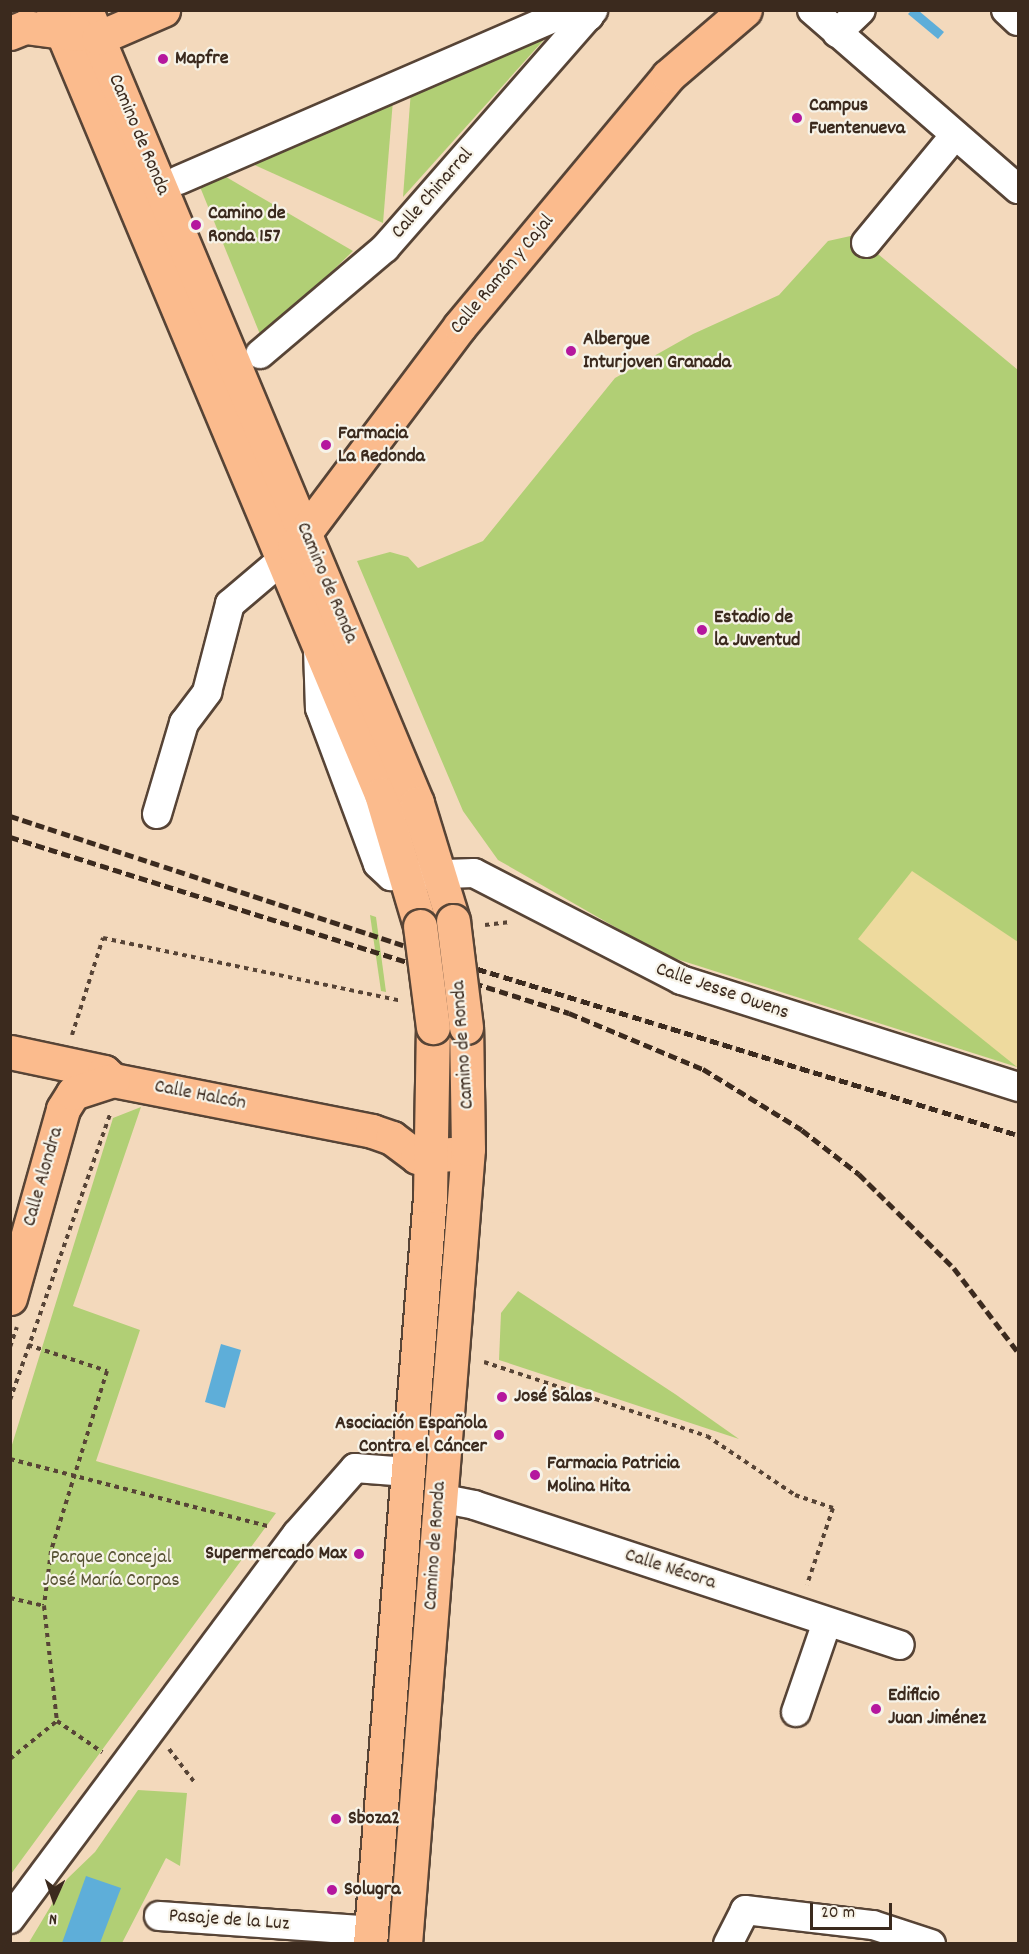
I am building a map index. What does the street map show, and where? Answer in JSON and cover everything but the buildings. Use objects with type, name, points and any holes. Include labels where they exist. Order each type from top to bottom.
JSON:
[{"type":"main road","points":[[10,33],[25,27],[163,10]]},
{"type":"main road","name":"Calle Ramón y Cajal","points":[[283,559],[305,534],[460,326],[668,76],[745,10]]},
{"type":"main road","name":"Camino de Ronda","points":[[76,20],[305,534],[417,803],[424,875],[420,926],[433,1027],[432,1144],[371,1937]]},
{"type":"main road","name":"Camino de Ronda","points":[[76,20],[283,559],[318,642],[424,875],[453,921],[465,1027],[468,1149],[405,1944]]},
{"type":"main road","name":"Calle Halcón","points":[[10,1052],[62,1052],[104,1072],[114,1089],[392,1138],[410,1127],[432,1144]]},
{"type":"main road","points":[[62,1052],[73,1093],[114,1089]]},
{"type":"main road","name":"Calle Alondra","points":[[10,1298],[63,1109],[73,1093]]},
{"type":"main road","name":"Camino de Ronda","points":[[432,1144],[468,1149]]},
{"type":"street","points":[[812,10],[1018,189]]},
{"type":"street","points":[[837,33],[861,10]]},
{"type":"street","points":[[1006,10],[1018,21]]},
{"type":"street","name":"Calle Chinarral","points":[[179,180],[560,15],[589,12]]},
{"type":"street","name":"Calle Chinarral","points":[[260,354],[385,248],[589,12]]},
{"type":"street","points":[[866,243],[956,135]]},
{"type":"street","points":[[158,814],[184,723],[207,692],[230,604],[283,559]]},
{"type":"street","name":"Calle Jesse Owens","points":[[424,875],[474,873],[510,888],[638,962],[681,981],[1018,1087]]},
{"type":"street","points":[[10,1919],[297,1534],[355,1468],[408,1472]]},
{"type":"street","name":"Calle Nécora","points":[[439,1498],[474,1505],[900,1645]]},
{"type":"street","points":[[796,1712],[827,1622]]},
{"type":"street","points":[[728,1944],[745,1910],[873,1925],[931,1944]]},
{"type":"street","name":"Pasaje de la Luz","points":[[159,1916],[371,1937]]},
{"type":"path","points":[[62,1052],[103,938],[401,1001]]},
{"type":"path","points":[[10,1400],[114,1089]]},
{"type":"path","points":[[28,1345],[107,1371],[51,1551],[44,1606],[57,1721],[122,1766]]},
{"type":"path","points":[[484,1362],[707,1436],[795,1495],[833,1508],[807,1585]]},
{"type":"path","points":[[10,1459],[75,1474],[297,1534]]},
{"type":"path","points":[[10,1598],[44,1606]]},
{"type":"path","points":[[10,1759],[57,1721]]},
{"type":"path","points":[[148,1731],[195,1783]]},
{"type":"green space","points":[[550,33],[403,197],[411,90]]},
{"type":"green space","points":[[393,100],[383,223],[248,162]]},
{"type":"green space","points":[[221,174],[353,251],[262,339],[198,182]]},
{"type":"green space","name":"Estadio de la Juventud","points":[[855,235],[1018,370],[1017,1067],[664,955],[498,860],[463,811],[357,561],[390,552],[408,557],[418,568],[483,541],[615,378],[693,334],[779,295],[828,241]]},
{"type":"green space","points":[[370,915],[376,917],[386,992],[381,991]]},
{"type":"green space","name":"Parque Concejal José María Corpas","points":[[141,1107],[73,1306],[140,1330],[96,1461],[276,1513],[11,1874],[11,1448],[113,1118]]},
{"type":"green space","points":[[518,1291],[739,1439],[499,1360],[501,1313]]},
{"type":"green space","points":[[138,1790],[187,1793],[180,1866],[166,1858],[122,1943],[28,1944],[67,1879],[95,1852]]},
{"type":"sand","points":[[912,871],[1018,942],[1017,1067],[858,939]]},
{"type":"water","points":[[911,11],[919,11],[944,32],[938,39],[908,14]]},
{"type":"water","points":[[221,1344],[241,1350],[225,1408],[205,1402]]},
{"type":"water","points":[[86,1876],[121,1888],[100,1943],[62,1943]]},
{"type":"railway","points":[[10,816],[452,961],[1018,1135]]},
{"type":"railway","points":[[10,837],[569,1013],[703,1069],[802,1130],[859,1174],[954,1268],[1018,1352]]},
{"type":"place","name":"Mapfre","points":[[163,59]]},
{"type":"place","name":"Campus Fuentenueva","points":[[797,118]]},
{"type":"place","name":"Camino de Ronda 157","points":[[196,225]]},
{"type":"place","name":"Albergue Inturjoven Granada","points":[[571,351]]},
{"type":"place","name":"Farmacia La Redonda","points":[[326,445]]},
{"type":"place","name":"Estadio de la Juventud","points":[[702,630]]},
{"type":"place","name":"José Salas","points":[[502,1397]]},
{"type":"place","name":"Asociación Española Contra el Cáncer","points":[[499,1435]]},
{"type":"place","name":"Farmacia Patricia Molina Hita","points":[[535,1475]]},
{"type":"place","name":"Supermercado Max","points":[[359,1554]]},
{"type":"place","name":"Edificio Juan Jiménez","points":[[876,1709]]},
{"type":"place","name":"Sboza2","points":[[336,1819]]},
{"type":"place","name":"Solugra","points":[[332,1890]]}]
